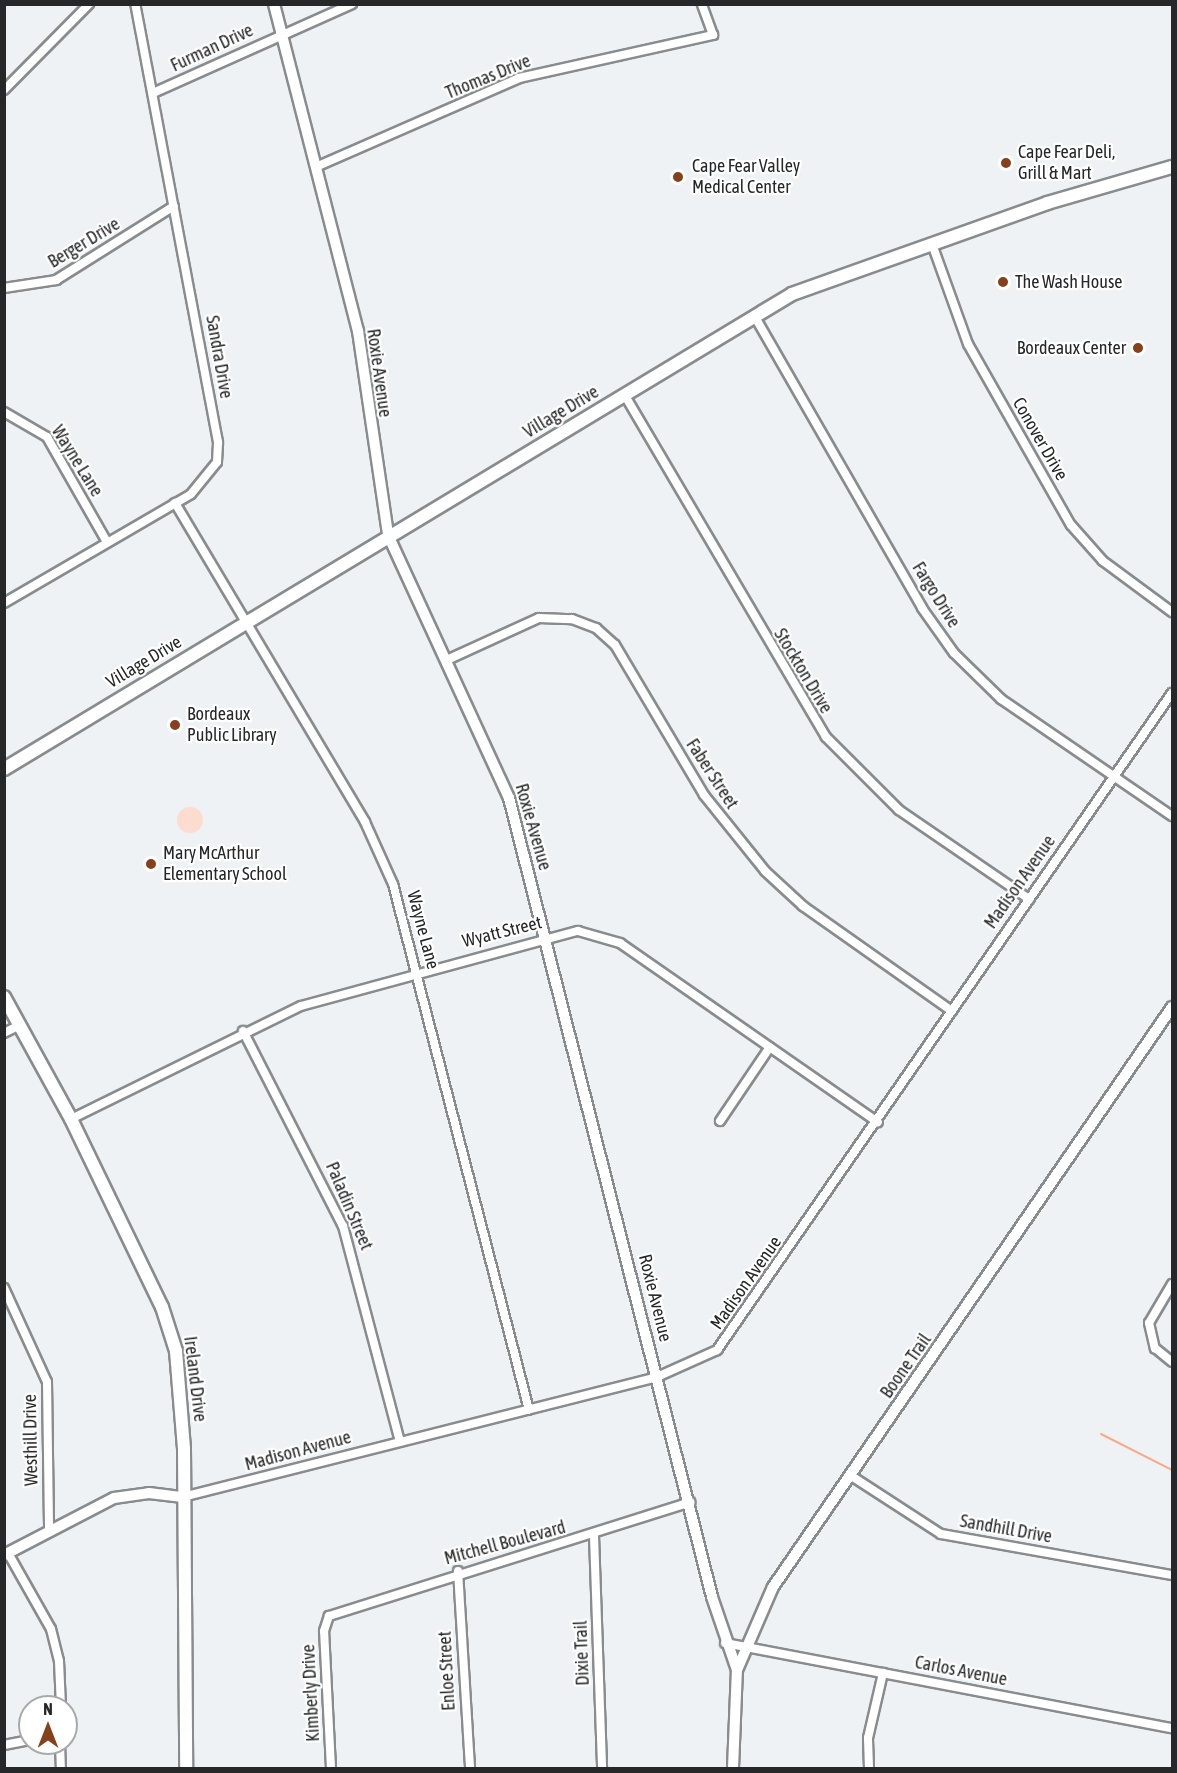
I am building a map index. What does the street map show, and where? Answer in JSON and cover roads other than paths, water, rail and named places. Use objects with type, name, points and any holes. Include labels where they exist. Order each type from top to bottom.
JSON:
[{"type":"main road","name":"Village Drive","points":[[4,769],[388,535],[809,286],[1173,167]]},
{"type":"main road","name":"Ireland Drive","points":[[4,997],[71,1119],[170,1330],[182,1398],[186,1768]]},
{"type":"street","points":[[4,90],[89,4]]},
{"type":"street","name":"Sandra Drive","points":[[4,603],[175,503],[206,481],[219,451],[135,4]]},
{"type":"street","name":"Roxie Avenue","points":[[274,4],[318,166],[358,331],[388,535],[449,660],[501,776],[546,938],[725,1643],[737,1670]]},
{"type":"street","name":"Furman Drive","points":[[153,93],[352,4]]},
{"type":"street","name":"Thomas Drive","points":[[318,166],[519,78],[713,35],[702,4]]},
{"type":"street","name":"Berger Drive","points":[[4,288],[56,280],[174,207]]},
{"type":"street","name":"Conover Drive","points":[[932,244],[968,344],[1071,525],[1103,561],[1173,612]]},
{"type":"street","name":"Fargo Drive","points":[[755,317],[946,644],[1001,699],[1173,816]]},
{"type":"street","name":"Stockton Drive","points":[[624,394],[826,737],[899,810],[1029,899]]},
{"type":"street","name":"Wayne Lane","points":[[4,412],[47,438],[106,542]]},
{"type":"street","name":"Wayne Lane","points":[[175,503],[380,851],[417,971],[530,1410]]},
{"type":"street","name":"Faber Street","points":[[449,660],[539,618],[572,619],[596,628],[619,651],[704,795],[765,871],[803,906],[952,1011]]},
{"type":"street","points":[[1114,776],[1173,693]]},
{"type":"street","name":"Madison Avenue","points":[[183,1497],[657,1377],[694,1365],[724,1343],[1114,776]]},
{"type":"street","name":"Wyatt Street","points":[[71,1119],[243,1031],[323,999],[417,971],[578,931],[612,939],[878,1122]]},
{"type":"street","name":"Boone Trail","points":[[733,1768],[737,1670],[744,1647],[773,1587],[1173,1006]]},
{"type":"street","points":[[4,1033],[20,1025]]},
{"type":"street","name":"Paladin Street","points":[[243,1031],[344,1226],[400,1442]]},
{"type":"street","points":[[720,1121],[770,1047]]},
{"type":"street","points":[[1173,1284],[1149,1323],[1155,1348],[1173,1362]]},
{"type":"street","name":"Westhill Drive","points":[[4,1288],[47,1382],[49,1529]]},
{"type":"street","name":"Sandhill Drive","points":[[850,1475],[941,1534],[1173,1575]]},
{"type":"street","points":[[60,1695],[53,1636],[6,1554],[49,1529],[114,1498],[148,1493],[183,1497]]},
{"type":"street","name":"Mitchell Boulevard","points":[[328,1616],[458,1571],[594,1536],[690,1502]]},
{"type":"street","name":"Dixie Trail","points":[[594,1536],[602,1768]]},
{"type":"street","name":"Enloe Street","points":[[458,1571],[470,1768]]},
{"type":"street","name":"Kimberly Drive","points":[[328,1616],[324,1631],[331,1768]]},
{"type":"street","name":"Carlos Avenue","points":[[725,1643],[1173,1728]]},
{"type":"street","points":[[869,1768],[868,1738],[883,1673]]},
{"type":"waterway","points":[[1101,1434],[1172,1470]]},
{"type":"place","name":"Cape Fear Deli, Grill & Mart","points":[[1006,163]]},
{"type":"place","name":"Cape Fear Valley Medical Center","points":[[678,177]]},
{"type":"place","name":"The Wash House","points":[[1003,282]]},
{"type":"place","name":"Bordeaux Center","points":[[1138,348]]},
{"type":"place","name":"Bordeaux Public Library","points":[[175,725]]},
{"type":"place","name":"Mary McArthur Elementary School","points":[[151,864]]}]
